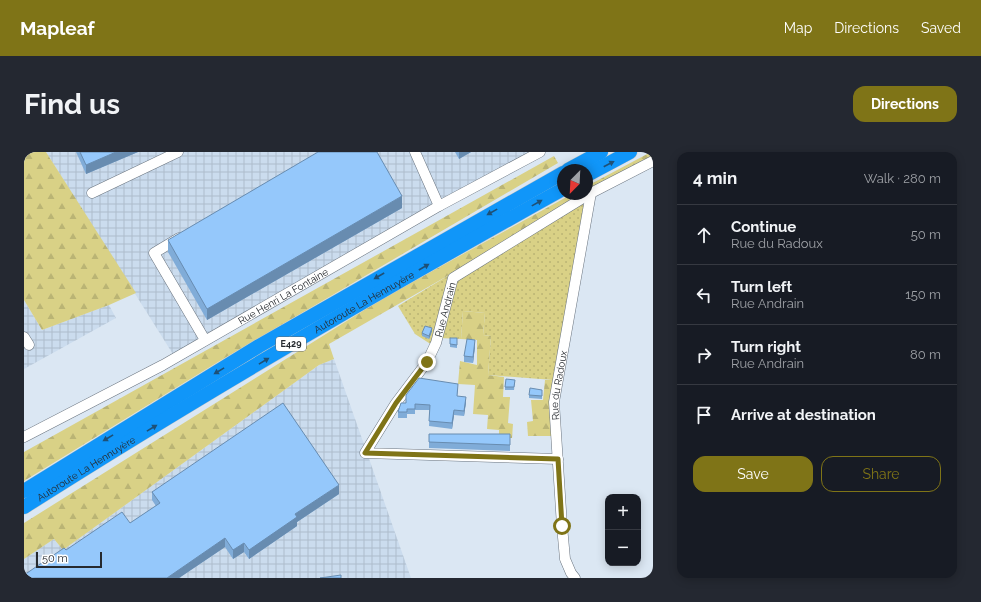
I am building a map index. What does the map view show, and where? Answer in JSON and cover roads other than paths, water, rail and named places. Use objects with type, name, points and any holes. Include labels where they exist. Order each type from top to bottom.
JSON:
[{"type":"highway","points":[[579,164],[601,152]]},
{"type":"highway","points":[[593,172],[630,152]]},
{"type":"highway","name":"Autoroute La Hennuyère","points":[[24,491],[259,346],[557,176]]},
{"type":"highway","name":"Autoroute La Hennuyère","points":[[24,508],[266,359],[474,238],[557,192]]},
{"type":"street","points":[[92,193],[178,152]]},
{"type":"street","points":[[415,152],[439,206]]},
{"type":"street","name":"Rue Henri La Fontaine","points":[[24,437],[163,365],[439,206],[540,152]]},
{"type":"street","name":"Rue Andrain","points":[[593,192],[653,160]]},
{"type":"street","name":"Rue Andrain","points":[[558,459],[365,453],[396,403],[427,362],[436,342],[453,278],[580,200]]},
{"type":"street","name":"Rue du Radoux","points":[[575,578],[571,573],[566,559],[554,402],[590,200]]},
{"type":"street","points":[[187,233],[154,253],[206,340]]}]
